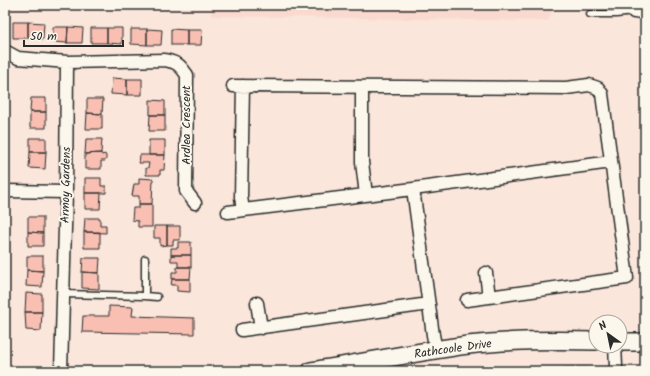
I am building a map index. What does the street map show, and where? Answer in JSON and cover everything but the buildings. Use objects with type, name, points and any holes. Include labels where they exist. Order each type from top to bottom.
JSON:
[{"type":"street","points":[[5,51],[18,58],[67,62]]},
{"type":"street","name":"Ardlea Crescent","points":[[67,62],[165,60],[175,62],[181,67],[187,75],[186,191],[195,203]]},
{"type":"street","name":"Armoy Gardens","points":[[61,371],[66,192],[67,62]]},
{"type":"street","points":[[243,210],[241,197],[238,86],[566,88],[589,85],[598,88],[602,94],[627,278],[467,300]]},
{"type":"street","points":[[362,87],[362,162],[366,195]]},
{"type":"street","points":[[228,212],[414,189],[612,162]]},
{"type":"street","points":[[414,189],[436,350]]},
{"type":"street","points":[[5,191],[66,192]]},
{"type":"street","points":[[486,274],[489,297]]},
{"type":"street","points":[[257,303],[261,328]]},
{"type":"street","points":[[242,330],[429,304]]},
{"type":"street","name":"Rathcoole Drive","points":[[311,371],[334,369],[469,345],[517,341],[588,341]]},
{"type":"street","points":[[628,342],[645,342]]},
{"type":"street","points":[[614,371],[616,366],[615,354]]},
{"type":"lane","points":[[590,14],[616,14],[639,11]]},
{"type":"lane","points":[[145,259],[145,296]]},
{"type":"lane","points":[[63,294],[157,297]]},
{"type":"shaded area","points":[[212,5],[555,5],[548,21],[211,16]]}]
